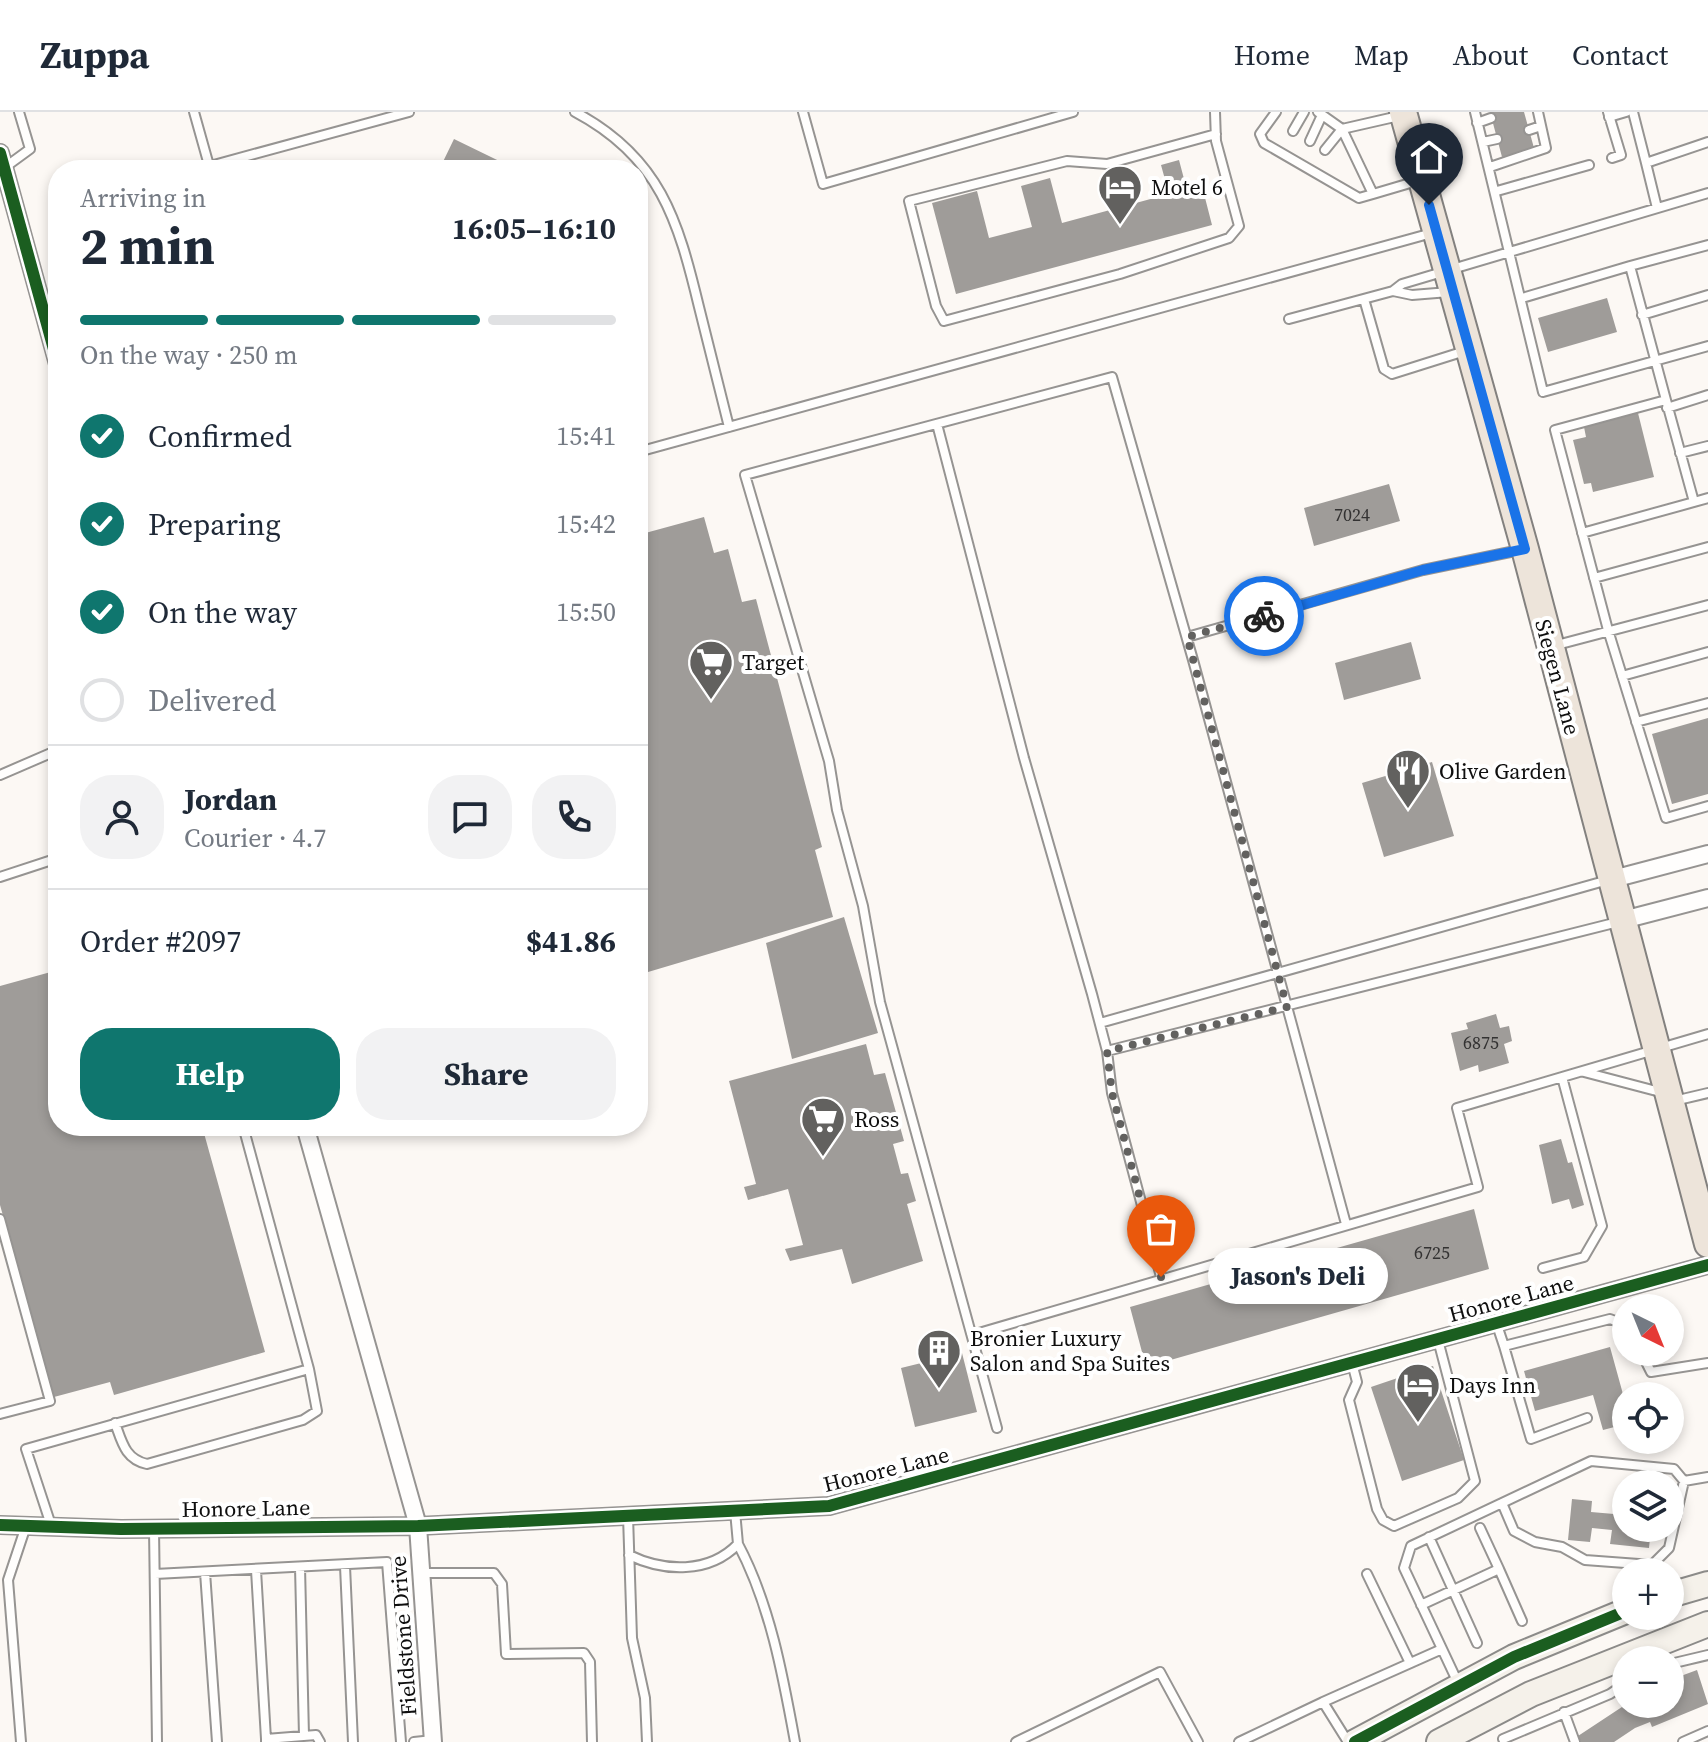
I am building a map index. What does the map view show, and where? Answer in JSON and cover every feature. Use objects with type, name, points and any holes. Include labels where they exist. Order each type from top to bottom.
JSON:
[{"type":"main road","name":"Siegen Lane","points":[[1407,113],[1422,179],[1525,549],[1669,1098],[1694,1176],[1707,1237]]},
{"type":"street","points":[[2,160],[48,328]]},
{"type":"street","points":[[1613,879],[1708,854]]},
{"type":"street","points":[[1623,920],[1708,898]]},
{"type":"street","name":"Fieldstone Drive","points":[[308,1136],[418,1526],[433,1741]]},
{"type":"street","name":"Honore Lane","points":[[0,1525],[154,1529],[418,1526],[829,1506],[1708,1265]]},
{"type":"street","points":[[1684,1591],[1708,1584]]},
{"type":"street","points":[[1355,1742],[1514,1657],[1612,1617]]},
{"type":"street","points":[[1439,1742],[1531,1694],[1708,1624]]},
{"type":"lane","points":[[2,160],[30,149],[19,112]]},
{"type":"lane","points":[[194,112],[208,160]]},
{"type":"lane","points":[[238,160],[409,112]]},
{"type":"lane","points":[[575,112],[627,148],[636,160]]},
{"type":"lane","points":[[803,112],[823,184],[1073,112]]},
{"type":"lane","points":[[1215,112],[1216,134],[1239,226],[1229,238],[1120,274],[944,321],[936,306],[909,201],[1067,161],[1107,164],[1216,134]]},
{"type":"lane","points":[[1276,112],[1260,134],[1264,143],[1315,168],[1359,198],[1422,179]]},
{"type":"lane","points":[[1293,131],[1304,112]]},
{"type":"lane","points":[[1475,112],[1512,252],[1543,392],[1708,346]]},
{"type":"lane","points":[[1490,167],[1546,148],[1538,112]]},
{"type":"lane","points":[[1612,158],[1621,155],[1608,114],[1626,112]]},
{"type":"lane","points":[[1633,112],[1657,208]]},
{"type":"lane","points":[[1325,150],[1342,129],[1407,113]]},
{"type":"lane","points":[[1310,141],[1320,114],[1342,129],[1373,194]]},
{"type":"lane","points":[[1477,123],[1491,118]]},
{"type":"lane","points":[[1529,130],[1541,126]]},
{"type":"lane","points":[[1483,142],[1497,139]]},
{"type":"lane","points":[[1646,163],[1708,142]]},
{"type":"lane","points":[[1344,160],[1351,149]]},
{"type":"lane","points":[[1497,191],[1589,165]]},
{"type":"lane","points":[[648,176],[667,202],[687,257],[729,427]]},
{"type":"lane","points":[[1393,291],[1412,295],[1450,282],[1512,252],[1708,193]]},
{"type":"lane","points":[[648,449],[1436,231]]},
{"type":"lane","points":[[1522,298],[1708,245]]},
{"type":"lane","points":[[1630,266],[1694,502]]},
{"type":"lane","points":[[1289,319],[1393,291],[1402,284],[1450,282]]},
{"type":"lane","points":[[1642,315],[1708,295]]},
{"type":"lane","points":[[1364,299],[1384,369],[1392,374],[1469,350]]},
{"type":"lane","points":[[997,1428],[880,1002],[863,906],[837,810],[829,761],[745,475],[1112,377],[1187,637],[1346,1224]]},
{"type":"lane","points":[[1708,395],[1555,430],[1608,630],[1666,818],[1708,806]]},
{"type":"lane","points":[[937,424],[1027,770],[1100,1023],[1112,1093],[1161,1277]]},
{"type":"lane","points":[[1680,453],[1708,446]]},
{"type":"lane","points":[[1582,533],[1708,498]]},
{"type":"lane","points":[[1594,578],[1708,547]]},
{"type":"lane","points":[[1187,637],[1423,570],[1525,549]]},
{"type":"lane","points":[[1549,647],[1708,605]]},
{"type":"lane","points":[[1622,676],[1708,652]]},
{"type":"lane","points":[[1636,722],[1708,703]]},
{"type":"lane","points":[[0,775],[48,754]]},
{"type":"lane","points":[[0,877],[48,861]]},
{"type":"lane","points":[[1100,1023],[1613,879]]},
{"type":"lane","points":[[1107,1051],[1623,920]]},
{"type":"lane","points":[[972,1335],[1161,1277],[1478,1187],[1457,1108],[1708,1034]]},
{"type":"lane","points":[[1583,1072],[1669,1098],[1708,1093]]},
{"type":"lane","points":[[1543,1268],[1584,1257],[1602,1226],[1562,1077]]},
{"type":"lane","points":[[115,1423],[126,1453],[135,1462],[147,1464],[303,1420],[317,1411],[309,1369],[246,1136]]},
{"type":"lane","points":[[0,1219],[50,1401],[0,1414]]},
{"type":"lane","points":[[1504,1346],[1612,1320]]},
{"type":"lane","points":[[1496,1322],[1531,1439],[1587,1418]]},
{"type":"lane","points":[[1352,1363],[1357,1382],[1349,1400],[1356,1428],[1377,1509],[1383,1520],[1394,1526],[1458,1498],[1472,1489],[1475,1481],[1476,1473],[1437,1339]]},
{"type":"lane","points":[[1648,1366],[1651,1372],[1708,1363]]},
{"type":"lane","points":[[51,1525],[26,1449],[309,1369]]},
{"type":"lane","points":[[1459,1686],[1404,1568],[1411,1546],[1591,1461],[1675,1470]]},
{"type":"lane","points":[[1684,1481],[1708,1477]]},
{"type":"lane","points":[[1502,1503],[1514,1531],[1535,1542],[1562,1547],[1585,1560],[1612,1564]]},
{"type":"lane","points":[[735,1511],[738,1544],[776,1649],[795,1742]]},
{"type":"lane","points":[[628,1516],[632,1638],[645,1698],[647,1742]]},
{"type":"lane","points":[[21,1742],[8,1580],[27,1525]]},
{"type":"lane","points":[[1480,1528],[1522,1621]]},
{"type":"lane","points":[[154,1529],[157,1742]]},
{"type":"lane","points":[[1429,1537],[1477,1643]]},
{"type":"lane","points":[[629,1555],[668,1570],[689,1567],[728,1554],[738,1544]]},
{"type":"lane","points":[[155,1574],[387,1562],[401,1742]]},
{"type":"lane","points":[[345,1566],[353,1742]]},
{"type":"lane","points":[[300,1567],[304,1736]]},
{"type":"lane","points":[[1421,1605],[1499,1569]]},
{"type":"lane","points":[[256,1570],[266,1740],[316,1735],[320,1742]]},
{"type":"lane","points":[[205,1572],[217,1742]]},
{"type":"lane","points":[[421,1573],[494,1573],[502,1584],[506,1654],[584,1653],[590,1662],[592,1742]]},
{"type":"lane","points":[[1367,1574],[1410,1663]]},
{"type":"lane","points":[[1239,1742],[1442,1649]]},
{"type":"lane","points":[[1684,1661],[1708,1655]]},
{"type":"lane","points":[[1016,1742],[1160,1672],[1198,1742]]},
{"type":"lane","points":[[1489,1716],[1503,1740],[1612,1690]]},
{"type":"lane","points":[[1323,1702],[1348,1742]]},
{"type":"lane","points":[[1564,1712],[1575,1742]]},
{"type":"lane","points":[[1683,1742],[1708,1731]]},
{"type":"lane","points":[[414,1742],[433,1741]]},
{"type":"building","points":[[1490,112],[1524,112],[1534,148],[1502,157]]},
{"type":"building","points":[[454,139],[497,160],[444,160]]},
{"type":"building","name":"Motel 6","points":[[1179,160],[1188,194],[1203,190],[1212,225],[956,294],[932,203],[977,191],[989,238],[1032,227],[1021,186],[1050,178],[1062,223],[1169,194],[1161,165]]},
{"type":"building","points":[[1607,298],[1617,332],[1548,352],[1538,318]]},
{"type":"building","points":[[1638,413],[1654,477],[1593,492],[1591,483],[1584,484],[1573,440],[1586,437],[1584,427]]},
{"type":"building","points":[[1389,484],[1400,521],[1314,546],[1304,508]]},
{"type":"building","name":"Target","points":[[704,517],[714,553],[728,549],[742,602],[756,599],[822,847],[815,850],[833,917],[648,972],[648,532]]},
{"type":"building","points":[[1411,642],[1421,679],[1344,700],[1335,663]]},
{"type":"building","points":[[1708,718],[1708,794],[1672,804],[1652,734]]},
{"type":"building","name":"Olive Garden","points":[[1432,762],[1454,836],[1384,857],[1362,783]]},
{"type":"building","points":[[844,917],[878,1033],[792,1059],[766,943]]},
{"type":"building","points":[[48,973],[48,1136],[205,1136],[265,1352],[114,1395],[110,1382],[54,1397],[0,1205],[0,986]]},
{"type":"building","points":[[1496,1014],[1500,1028],[1509,1026],[1512,1041],[1504,1044],[1509,1063],[1479,1072],[1478,1065],[1460,1071],[1451,1033],[1468,1029],[1466,1023]]},
{"type":"building","name":"Ross","points":[[866,1044],[874,1075],[885,1073],[904,1141],[893,1144],[901,1174],[908,1173],[916,1201],[907,1204],[923,1261],[852,1284],[842,1249],[790,1261],[785,1249],[803,1245],[788,1189],[748,1200],[744,1187],[756,1184],[729,1081]]},
{"type":"building","points":[[1561,1139],[1568,1163],[1572,1162],[1584,1205],[1572,1209],[1569,1199],[1552,1204],[1539,1145]]},
{"type":"building","points":[[1474,1209],[1489,1269],[1146,1367],[1130,1307]]},
{"type":"building","points":[[1610,1347],[1612,1366],[1615,1366],[1620,1382],[1612,1382],[1612,1428],[1603,1430],[1593,1395],[1535,1411],[1524,1371]]},
{"type":"building","name":"Bronier Luxury Salon and Spa Suites","points":[[962,1353],[977,1412],[915,1427],[901,1368]]},
{"type":"building","name":"Days Inn","points":[[1433,1366],[1464,1460],[1402,1481],[1371,1387]]},
{"type":"building","points":[[1572,1499],[1592,1501],[1591,1512],[1612,1514],[1612,1530],[1592,1528],[1590,1542],[1568,1540]]},
{"type":"building","points":[[1612,1530],[1612,1542],[1650,1542],[1649,1548],[1610,1544]]},
{"type":"building","points":[[1697,1670],[1708,1704],[1684,1714],[1684,1675]]},
{"type":"building","points":[[1612,1714],[1612,1718],[1674,1718],[1652,1727],[1650,1722],[1635,1728],[1614,1742],[1581,1742],[1578,1736]]},
{"type":"cycle path","points":[[0,153],[48,328]]},
{"type":"cycle path","points":[[0,1525],[121,1529],[418,1526],[829,1506],[1708,1265]]},
{"type":"cycle path","points":[[1355,1742],[1514,1657],[1612,1617]]},
{"type":"way so far","points":[[1161,1277],[1112,1093],[1107,1051],[1287,1007],[1187,637],[1264,616]]},
{"type":"place","name":"Motel 6","points":[[1120,226]]},
{"type":"place","name":"Target","points":[[711,701]]},
{"type":"place","name":"Olive Garden","points":[[1408,810]]},
{"type":"place","name":"Ross","points":[[823,1158]]},
{"type":"place","name":"Jason's Deli","points":[[1161,1277]]},
{"type":"place","name":"Bronier Luxury Salon and Spa Suites","points":[[939,1390]]},
{"type":"place","name":"Days Inn","points":[[1418,1424]]},
{"type":"route","points":[[1264,616],[1423,570],[1525,549],[1429,205]]}]
